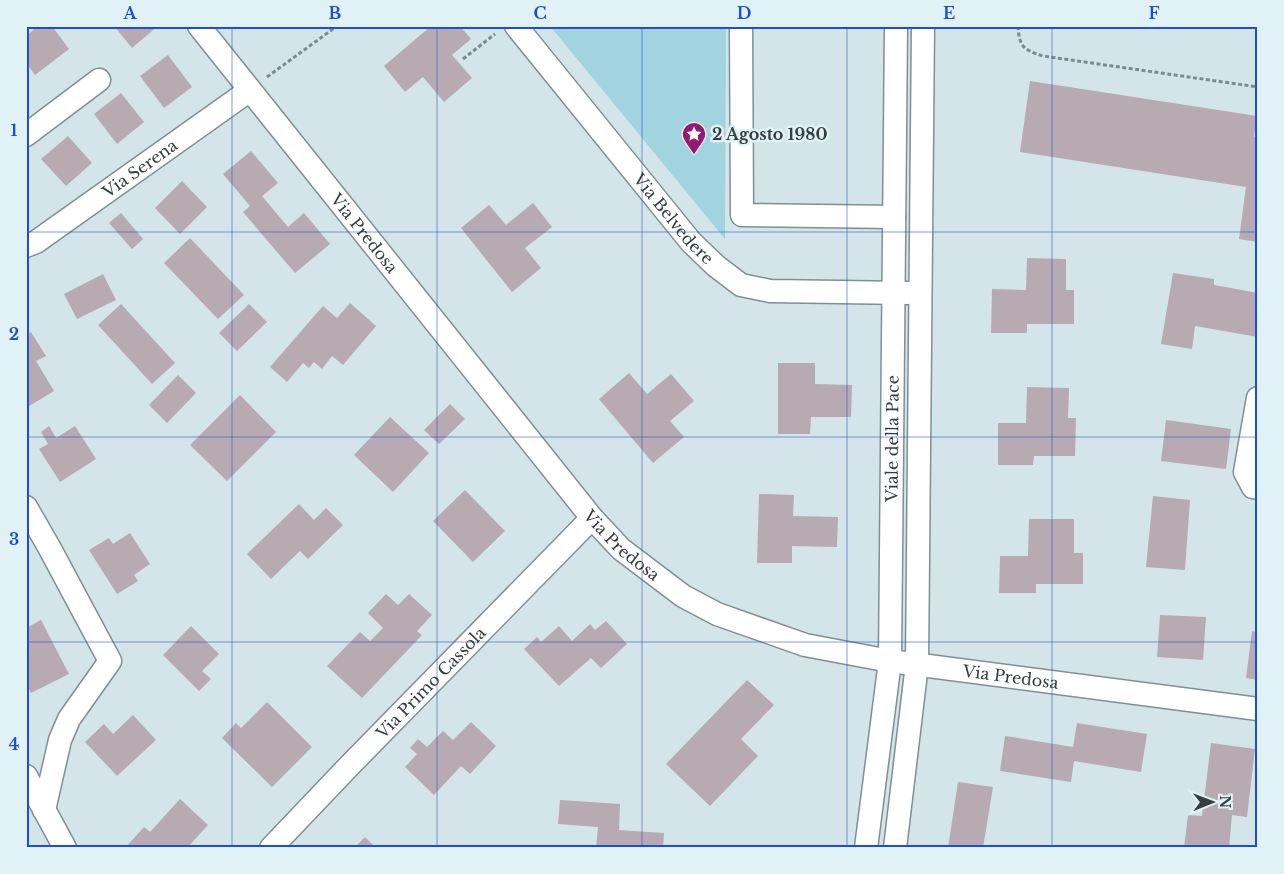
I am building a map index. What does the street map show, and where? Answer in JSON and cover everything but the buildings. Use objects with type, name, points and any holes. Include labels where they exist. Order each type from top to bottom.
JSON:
[{"type":"street","name":"Via Predosa","points":[[199,26],[592,518],[621,548],[684,596],[717,614],[805,644],[890,661],[1258,709]]},
{"type":"street","points":[[741,26],[742,215],[894,217]]},
{"type":"street","name":"Viale della Pace","points":[[866,848],[890,661],[896,26]]},
{"type":"street","name":"Viale della Pace","points":[[894,848],[917,664],[923,26]]},
{"type":"street","name":"Via Belvedere","points":[[507,29],[691,242],[716,266],[741,285],[770,292],[920,293]]},
{"type":"street","points":[[896,76],[923,76]]},
{"type":"street","points":[[26,135],[99,80]]},
{"type":"street","name":"Via Serena","points":[[26,246],[36,242],[250,90]]},
{"type":"street","points":[[1258,398],[1245,472],[1253,487],[1258,488]]},
{"type":"street","points":[[26,507],[110,661],[69,719],[60,740],[44,810]]},
{"type":"street","name":"Via Primo Cassola","points":[[271,848],[592,518]]},
{"type":"street","points":[[26,776],[65,848]]},
{"type":"path","points":[[250,90],[338,26]]},
{"type":"path","points":[[1018,26],[1019,39],[1024,48],[1042,56],[1258,87]]},
{"type":"path","points":[[463,58],[507,29]]},
{"type":"shaded area","points":[[550,26],[726,26],[725,239]]},
{"type":"place","name":"2 Agosto 1980","points":[[694,155]]}]
